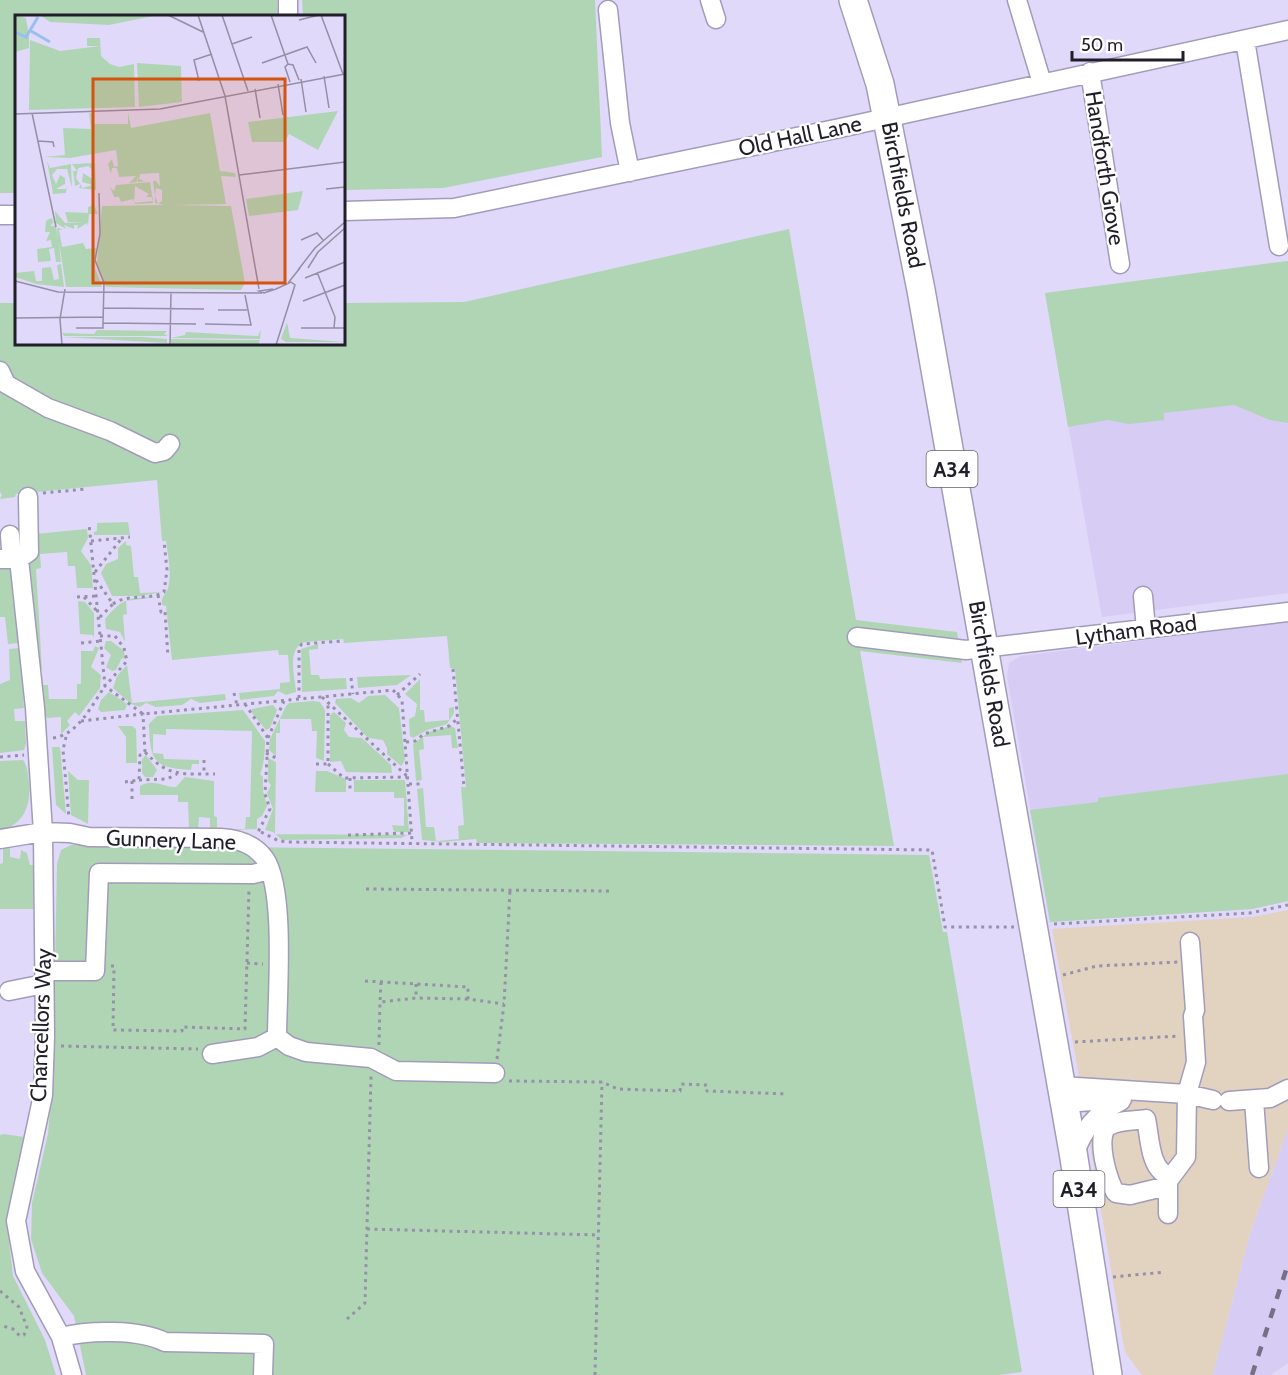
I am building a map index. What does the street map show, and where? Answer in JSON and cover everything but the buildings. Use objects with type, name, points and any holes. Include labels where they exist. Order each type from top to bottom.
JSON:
[{"type":"highway","name":"Birchfields Road","points":[[853,0],[878,75],[888,117],[985,648],[1074,1157],[1106,1363],[1119,1375]]},
{"type":"street","points":[[710,0],[716,19]]},
{"type":"street","points":[[1017,0],[1042,83]]},
{"type":"street","points":[[608,10],[620,123],[630,172]]},
{"type":"street","name":"Old Hall Lane","points":[[345,210],[454,208],[1288,30]]},
{"type":"street","points":[[1245,40],[1279,246]]},
{"type":"street","name":"Handforth Grove","points":[[1090,72],[1120,264]]},
{"type":"street","points":[[0,371],[6,384],[48,408],[155,453],[164,451],[170,444]]},
{"type":"street","points":[[0,559],[26,557],[31,547],[28,497]]},
{"type":"street","name":"Chancellors Way","points":[[10,535],[11,549],[19,559],[43,831],[45,1045],[43,1095],[16,1221],[25,1271],[61,1337],[72,1375]]},
{"type":"street","points":[[1143,596],[1146,629]]},
{"type":"street","name":"Lytham Road","points":[[857,637],[966,650],[1288,612]]},
{"type":"street","name":"Gunnery Lane","points":[[0,839],[43,831],[88,837],[242,841],[264,858],[262,872]]},
{"type":"street","points":[[9,991],[44,978],[95,971],[99,873],[262,872],[277,912],[277,1037]]},
{"type":"street","points":[[1168,1214],[1169,1181],[1186,1157],[1187,1094],[1196,1062],[1190,942]]},
{"type":"street","points":[[212,1054],[258,1047],[277,1037]]},
{"type":"street","points":[[277,1037],[289,1046],[306,1052],[371,1058],[396,1071],[495,1073]]},
{"type":"street","points":[[1062,1094],[1140,1089],[1221,1100],[1254,1100],[1270,1098],[1288,1089]]},
{"type":"street","points":[[1062,1094],[1125,1099],[1139,1098],[1149,1092]]},
{"type":"street","points":[[1074,1157],[1081,1135],[1094,1117],[1125,1099]]},
{"type":"street","points":[[1254,1100],[1258,1168]]},
{"type":"street","points":[[1146,1119],[1155,1163],[1169,1181],[1130,1195],[1116,1193],[1110,1183],[1101,1138],[1105,1129],[1110,1125],[1146,1119]]},
{"type":"street","points":[[61,1337],[80,1332],[150,1335],[165,1342],[264,1344],[263,1375]]},
{"type":"path","points":[[28,497],[31,494],[86,489]]},
{"type":"path","points":[[89,524],[105,686],[143,714]]},
{"type":"path","points":[[91,541],[130,537]]},
{"type":"path","points":[[94,573],[122,538]]},
{"type":"path","points":[[99,618],[121,599],[158,595],[166,589],[164,541]]},
{"type":"path","points":[[95,578],[113,604]]},
{"type":"path","points":[[158,595],[161,612],[165,611],[168,657]]},
{"type":"path","points":[[77,597],[96,596]]},
{"type":"path","points":[[84,597],[98,612]]},
{"type":"path","points":[[0,757],[37,754],[66,736],[81,722],[105,686],[127,661],[124,648],[115,636],[81,643]]},
{"type":"path","points":[[299,699],[299,647],[302,644],[344,641]]},
{"type":"path","points":[[453,669],[464,787]]},
{"type":"path","points":[[397,695],[420,674]]},
{"type":"path","points":[[351,678],[353,694]]},
{"type":"path","points":[[81,722],[393,690],[402,699],[410,784],[412,842]]},
{"type":"path","points":[[234,693],[237,705]]},
{"type":"path","points":[[322,697],[409,777]]},
{"type":"path","points":[[259,832],[270,809],[265,794],[268,738],[284,700]]},
{"type":"path","points":[[328,702],[328,764]]},
{"type":"path","points":[[245,704],[268,738]]},
{"type":"path","points":[[143,714],[145,752],[158,766],[177,774],[215,774]]},
{"type":"path","points":[[406,742],[415,741],[424,734],[449,726],[456,720]]},
{"type":"path","points":[[66,736],[63,750],[70,833]]},
{"type":"path","points":[[139,780],[140,755],[145,752]]},
{"type":"path","points":[[266,753],[276,758]]},
{"type":"path","points":[[204,760],[204,774]]},
{"type":"path","points":[[316,764],[328,764],[344,778],[409,777]]},
{"type":"path","points":[[125,782],[167,779],[177,774]]},
{"type":"path","points":[[350,778],[350,792]]},
{"type":"path","points":[[132,781],[132,803]]},
{"type":"path","points":[[410,784],[422,784]]},
{"type":"path","points":[[242,841],[244,833],[259,832],[279,841],[288,842],[932,850],[945,927],[1033,925],[1250,913],[1288,905]]},
{"type":"path","points":[[348,835],[412,833]]},
{"type":"path","points":[[95,966],[114,966],[112,1030],[182,1031],[182,1027],[245,1029],[249,890],[262,872]]},
{"type":"path","points":[[366,890],[610,891]]},
{"type":"path","points":[[510,890],[504,1004],[495,1073],[509,1081],[602,1082],[618,1089],[680,1091],[681,1084],[707,1085],[707,1091],[787,1094]]},
{"type":"path","points":[[1058,976],[1097,966],[1192,962]]},
{"type":"path","points":[[365,981],[468,987],[468,999]]},
{"type":"path","points":[[347,1319],[365,1303],[371,1058],[380,1044],[381,982]]},
{"type":"path","points":[[416,984],[416,998]]},
{"type":"path","points":[[380,1002],[416,998],[468,999],[504,1004]]},
{"type":"path","points":[[1070,1042],[1089,1039],[1194,1035]]},
{"type":"path","points":[[45,1045],[212,1049],[212,1054]]},
{"type":"path","points":[[595,1375],[602,1082]]},
{"type":"path","points":[[367,1229],[598,1235]]},
{"type":"path","points":[[1094,1281],[1165,1272]]},
{"type":"path","points":[[0,1291],[20,1307],[27,1327],[24,1335],[20,1335],[13,1329],[0,1325]]},
{"type":"shaded area","points":[[1288,261],[1288,593],[1102,617],[1045,293]]},
{"type":"shaded area","points":[[1288,622],[1288,901],[1252,909],[1050,922],[1007,676],[1009,663],[1021,656]]},
{"type":"shaded area","points":[[1288,910],[1288,1129],[1250,1234],[1213,1375],[1142,1375],[1126,1354],[1123,1342],[1052,929],[1253,917]]},
{"type":"shaded area","points":[[1288,1129],[1288,1363],[1271,1375],[1213,1375],[1250,1234]]},
{"type":"green space","points":[[0,0],[277,0],[278,15],[15,15],[15,193],[0,193]]},
{"type":"green space","points":[[302,0],[595,0],[602,157],[443,188],[345,190],[345,15],[303,15]]},
{"type":"green space","points":[[789,229],[856,620],[957,632],[962,663],[860,651],[894,846],[477,843],[476,839],[443,842],[422,840],[417,789],[423,788],[426,827],[434,827],[436,841],[459,839],[458,826],[464,825],[461,787],[466,787],[455,669],[450,668],[447,636],[344,643],[343,639],[305,642],[295,650],[293,671],[296,692],[286,695],[278,691],[274,696],[240,700],[239,693],[280,689],[280,683],[290,682],[288,655],[279,655],[278,650],[172,660],[166,606],[162,605],[168,588],[170,571],[166,541],[162,541],[157,480],[16,494],[15,497],[0,499],[2,495],[0,492],[0,303],[15,303],[15,345],[345,345],[345,303],[464,302]]},
{"type":"green space","points":[[1288,261],[1288,423],[1270,420],[1234,405],[1164,413],[1164,420],[1129,424],[1108,420],[1068,427],[1045,293]]},
{"type":"green space","points":[[128,522],[130,535],[94,535],[97,531],[97,523]]},
{"type":"green space","points":[[87,529],[88,538],[81,551],[91,565],[93,588],[77,588],[75,566],[68,566],[67,552],[40,554],[41,568],[36,569],[42,669],[37,669],[28,560],[35,534]]},
{"type":"green space","points":[[126,541],[126,545],[131,546],[134,577],[138,577],[140,593],[163,592],[140,596],[112,596],[101,573],[106,564],[118,559],[118,548]]},
{"type":"green space","points":[[0,566],[12,567],[20,643],[8,644],[5,617],[0,617]]},
{"type":"green space","points":[[78,601],[85,602],[94,613],[94,638],[93,635],[80,634]]},
{"type":"green space","points":[[126,601],[127,614],[123,615],[125,642],[120,632],[106,629],[105,619],[117,606]]},
{"type":"green space","points":[[106,641],[111,641],[124,651],[125,659],[122,658],[116,670],[112,671],[106,667],[111,655],[104,648]]},
{"type":"green space","points":[[318,644],[318,649],[309,650],[311,675],[319,675],[320,679],[346,678],[347,689],[302,692],[301,649]]},
{"type":"green space","points":[[95,646],[99,648],[91,667],[101,675],[100,688],[79,716],[75,712],[67,721],[70,725],[61,734],[61,717],[47,718],[43,709],[38,674],[42,674],[43,685],[48,685],[49,699],[77,699],[77,684],[81,684],[81,651],[93,651]]},
{"type":"green space","points":[[20,648],[24,708],[14,709],[15,721],[25,721],[26,744],[24,750],[0,753],[0,684],[10,680],[9,649]]},
{"type":"green space","points":[[127,665],[132,703],[225,694],[226,700],[200,703],[191,699],[182,705],[156,707],[146,703],[140,707],[131,704],[113,688],[117,676]]},
{"type":"green space","points":[[411,675],[397,685],[358,688],[357,677]]},
{"type":"green space","points":[[420,679],[420,710],[424,710],[425,722],[449,720],[449,708],[454,707],[454,713],[447,724],[427,730],[413,738],[410,736],[409,719],[415,716],[417,704],[405,694]]},
{"type":"green space","points":[[109,692],[127,704],[125,710],[101,712],[98,709],[101,700]]},
{"type":"green space","points":[[385,695],[399,708],[405,760],[401,766],[387,754],[383,740],[368,738],[335,703],[336,699],[351,698],[359,703],[368,696]]},
{"type":"green space","points":[[320,702],[325,710],[324,761],[316,758],[317,731],[312,731],[311,719],[280,719],[280,733],[276,733],[276,756],[269,750],[270,739],[286,706],[289,703]]},
{"type":"green space","points":[[273,705],[277,710],[270,728],[266,730],[252,713],[252,709]]},
{"type":"green space","points":[[243,710],[265,741],[260,774],[263,777],[263,791],[267,806],[262,816],[257,819],[257,829],[210,831],[210,818],[199,817],[198,830],[189,829],[188,802],[178,802],[178,795],[140,795],[140,786],[149,783],[176,787],[185,777],[214,781],[214,816],[217,817],[217,829],[245,829],[246,817],[250,817],[252,731],[166,729],[166,735],[153,734],[153,753],[163,754],[164,759],[199,760],[199,764],[192,764],[191,770],[169,767],[156,760],[153,754],[151,746],[149,724],[157,716]]},
{"type":"green space","points":[[334,712],[346,723],[344,730],[349,737],[362,738],[391,765],[392,773],[346,772],[341,761],[330,762],[330,715]]},
{"type":"green space","points":[[118,726],[132,726],[136,729],[137,763],[126,763],[126,737]]},
{"type":"green space","points":[[451,726],[455,728],[458,748],[452,748],[451,735],[423,737],[424,749],[419,750],[422,780],[416,781],[413,744],[429,732]]},
{"type":"green space","points":[[52,747],[60,747],[66,814],[56,805]]},
{"type":"green space","points":[[146,755],[157,770],[153,777],[145,777],[142,773],[142,759]]},
{"type":"green space","points":[[268,758],[276,762],[275,834],[265,830],[273,809],[267,793],[271,785],[268,781]]},
{"type":"green space","points":[[23,760],[27,768],[29,783],[27,806],[15,824],[0,831],[0,761]]},
{"type":"green space","points":[[68,771],[78,780],[89,780],[88,824],[71,815]]},
{"type":"green space","points":[[316,771],[327,771],[346,779],[346,792],[315,792]]},
{"type":"green space","points":[[1288,774],[1288,901],[1252,909],[1050,922],[1030,810],[1098,802],[1098,798]]},
{"type":"green space","points":[[354,780],[405,780],[409,832],[394,832],[392,825],[404,826],[404,798],[394,798],[394,792],[354,792]]},
{"type":"green space","points":[[275,834],[408,835],[401,838],[282,840]]},
{"type":"green space","points":[[71,845],[929,855],[943,932],[947,932],[1022,1372],[999,1375],[86,1375],[74,1316],[42,1273],[31,1239],[32,1203],[48,1134],[53,1068],[57,864],[61,850]]},
{"type":"green space","points":[[10,847],[10,857],[20,859],[21,850],[27,853],[30,865],[34,865],[33,909],[0,909],[0,864],[3,863],[3,848]]},
{"type":"green space","points":[[0,1135],[24,1137],[7,1224],[13,1276],[45,1340],[56,1375],[0,1375]]},
{"type":"railway","points":[[1252,1375],[1288,1264]]}]
